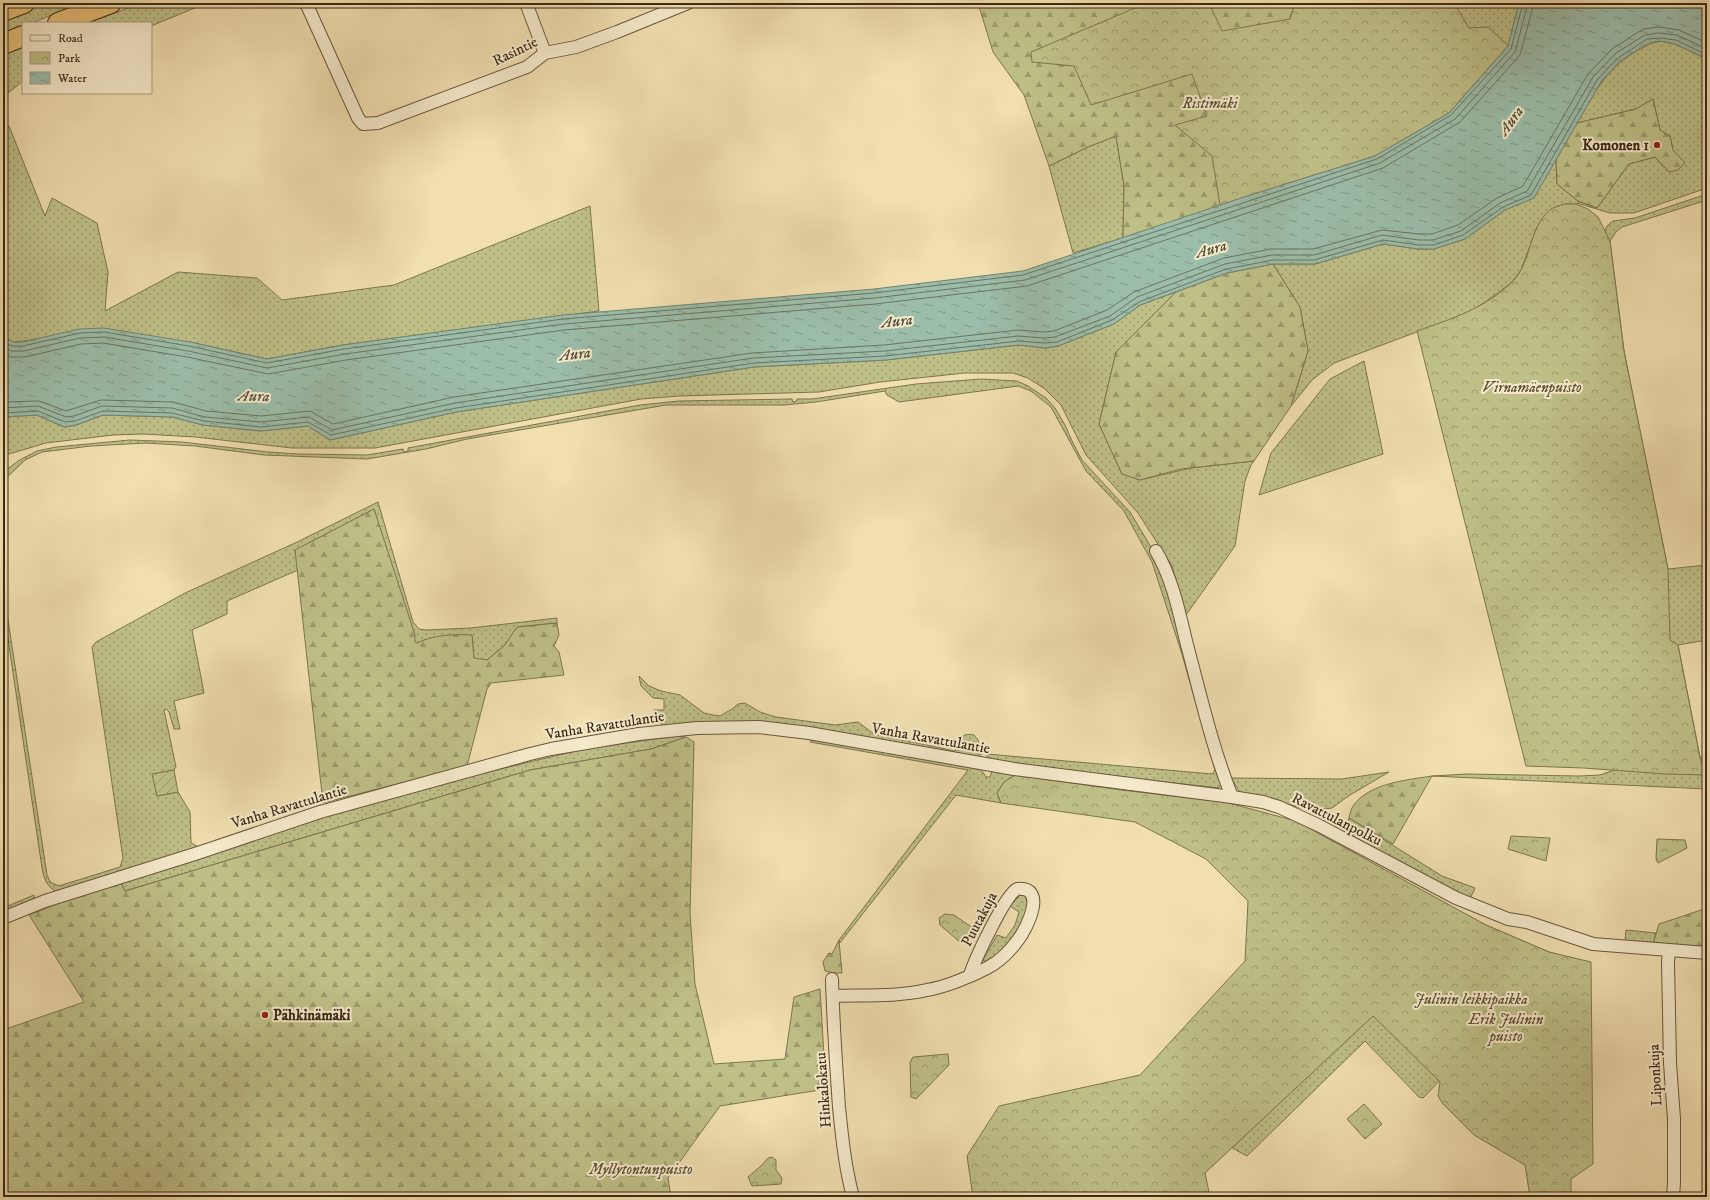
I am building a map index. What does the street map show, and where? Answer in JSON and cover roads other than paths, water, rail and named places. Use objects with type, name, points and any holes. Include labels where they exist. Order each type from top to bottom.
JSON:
[{"type":"highway","points":[[3,11],[24,3]]},
{"type":"highway","points":[[61,22],[111,3]]},
{"type":"highway","points":[[3,44],[22,36]]},
{"type":"street","name":"Rasintie","points":[[306,3],[358,118],[363,124],[378,123],[527,67],[546,53],[576,47],[688,3]]},
{"type":"street","points":[[526,3],[546,53]]},
{"type":"street","points":[[1156,552],[1167,572],[1205,712],[1232,797]]},
{"type":"street","name":"Vanha Ravattulantie","points":[[3,918],[44,901],[198,853],[326,810],[551,749],[639,734],[729,727],[758,727],[788,730],[1014,769],[1232,797]]},
{"type":"street","name":"Ravattulanpolku","points":[[1232,797],[1263,802],[1279,807],[1318,825],[1456,898],[1501,916],[1527,922],[1593,944],[1707,954]]},
{"type":"street","name":"Puutakuja","points":[[833,996],[909,993],[943,986],[970,975],[995,964],[1018,941],[1032,912],[1033,897],[1025,888],[1017,889],[1008,898],[975,960],[970,975]]},
{"type":"street","name":"Liponkuja","points":[[1669,951],[1670,1063],[1674,1119],[1673,1197]]},
{"type":"street","name":"Hinkalokatu","points":[[832,979],[841,1127],[847,1170],[853,1197]]},
{"type":"water","name":"Aura","points":[[1519,3],[1707,3],[1707,59],[1675,44],[1660,41],[1649,43],[1620,61],[1601,82],[1534,198],[1505,210],[1465,239],[1434,249],[1418,249],[1383,244],[1315,264],[1273,264],[1227,273],[1140,305],[1114,324],[1058,346],[1045,348],[1019,345],[886,360],[754,367],[456,412],[330,440],[308,426],[261,431],[203,425],[172,417],[103,415],[76,425],[64,427],[37,415],[3,417],[3,337],[13,342],[23,342],[79,329],[104,328],[190,342],[267,359],[343,345],[563,315],[874,289],[1023,271],[1241,198],[1375,156],[1449,113],[1508,46]]},
{"type":"place","name":"Komonen 1","points":[[1657,145]]},
{"type":"place","name":"Pähkinämäki","points":[[265,1015]]},
{"type":"park label","name":"Ristimäki","points":[[1210,103]]},
{"type":"park label","name":"Virnamäenpuisto","points":[[1532,387]]},
{"type":"park label","name":"Julinin leikkipaikka","points":[[1471,999]]},
{"type":"park label","name":"Erik Julinin puisto","points":[[1506,1028]]},
{"type":"park label","name":"Myllytontunpuisto","points":[[641,1169]]}]
